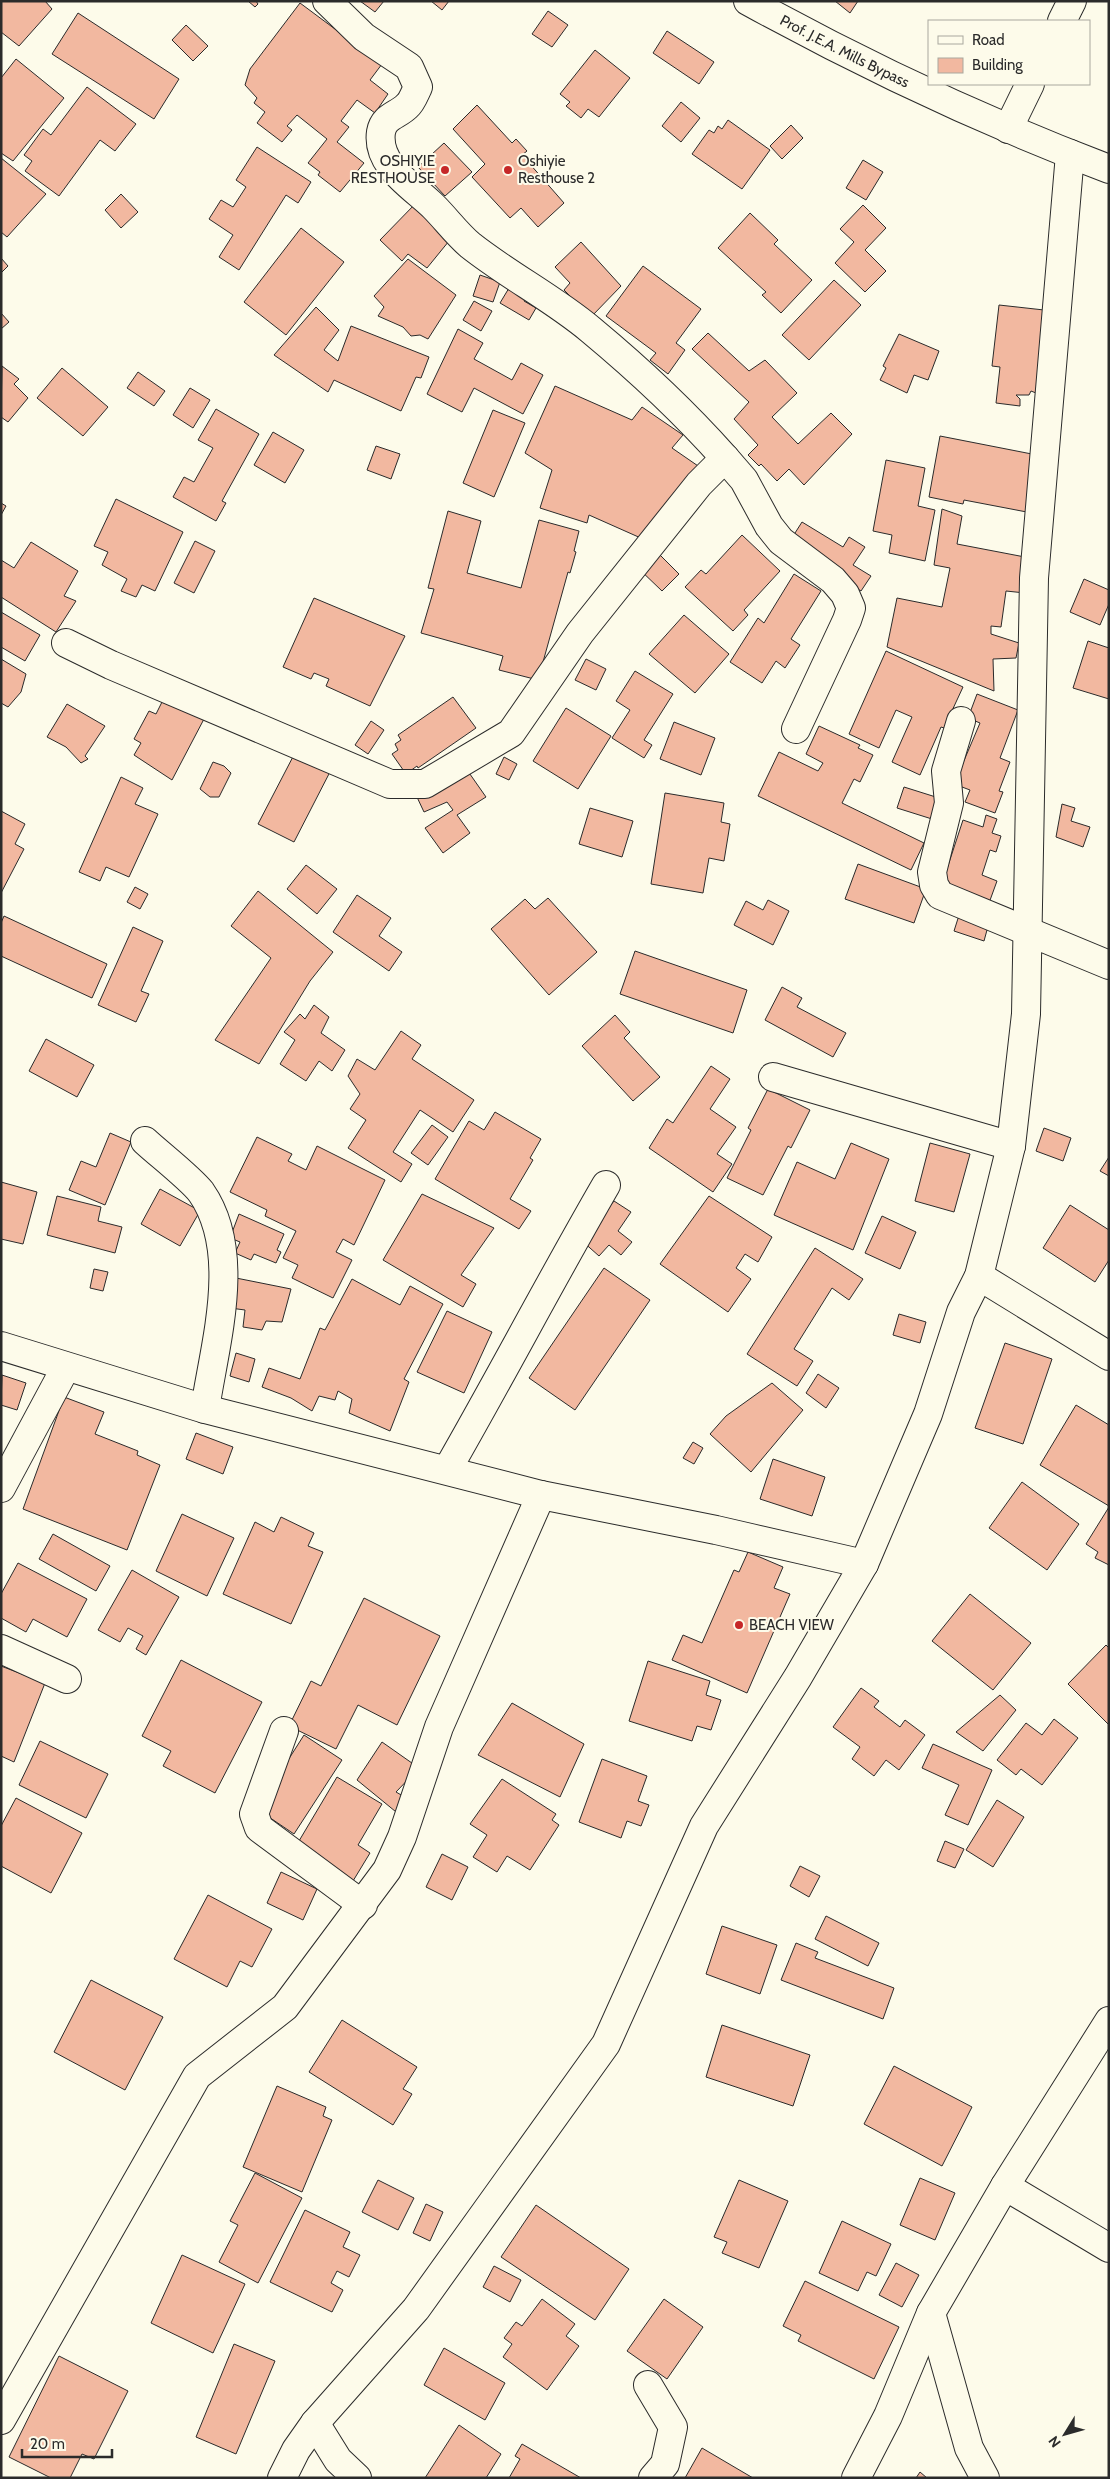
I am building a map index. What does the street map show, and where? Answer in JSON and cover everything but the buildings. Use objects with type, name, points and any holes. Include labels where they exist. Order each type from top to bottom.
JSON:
[{"type":"street","points":[[327,1],[364,37],[409,68],[418,87],[407,106],[389,117],[382,132],[386,158],[392,168],[433,206],[468,244],[514,277],[558,304],[592,331],[692,422],[744,480],[768,526],[781,541],[833,580],[845,594],[851,608],[847,620],[796,729]]},
{"type":"street","name":"Prof. J.E.A. Mills Bypass","points":[[748,1],[835,49],[1008,129],[1109,169]]},
{"type":"street","points":[[1062,20],[1072,1]]},
{"type":"street","points":[[1008,129],[1030,85]]},
{"type":"street","points":[[282,2478],[296,2450],[315,2423],[416,2309],[606,2044],[704,1826],[798,1677],[864,1564],[928,1414],[961,1312],[979,1276],[1011,1146],[1026,1014],[1034,578],[1070,154]]},
{"type":"street","points":[[66,643],[111,665],[390,784],[425,784],[511,733],[580,632],[700,484],[725,458]]},
{"type":"street","points":[[961,721],[946,771],[949,803],[932,872],[934,885],[940,896],[1109,965]]},
{"type":"street","points":[[773,1077],[1011,1146]]},
{"type":"street","points":[[144,1141],[200,1192],[217,1225],[225,1276],[205,1409]]},
{"type":"street","points":[[447,1470],[502,1373],[540,1299],[606,1185]]},
{"type":"street","points":[[979,1276],[1109,1356]]},
{"type":"street","points":[[1,1346],[205,1409],[541,1495],[716,1530],[864,1564]]},
{"type":"street","points":[[1,1488],[66,1367]]},
{"type":"street","points":[[1,2420],[197,2076],[285,2007],[363,1905],[387,1870],[402,1837],[439,1728],[541,1495]]},
{"type":"street","points":[[1,1649],[66,1679]]},
{"type":"street","points":[[284,1731],[254,1814],[255,1821],[259,1828],[363,1905]]},
{"type":"street","points":[[856,2478],[888,2416],[931,2314],[1005,2186],[1109,2021]]},
{"type":"street","points":[[1005,2186],[1109,2248]]},
{"type":"street","points":[[931,2314],[970,2448],[985,2478]]},
{"type":"street","points":[[648,2385],[673,2427],[665,2464],[653,2478]]},
{"type":"street","points":[[315,2423],[338,2460],[357,2478]]},
{"type":"place","name":"OSHIYIE RESTHOUSE","points":[[445,170]]},
{"type":"place","name":"Oshiyie Resthouse 2","points":[[508,170]]},
{"type":"place","name":"BEACH VIEW","points":[[739,1625]]}]
